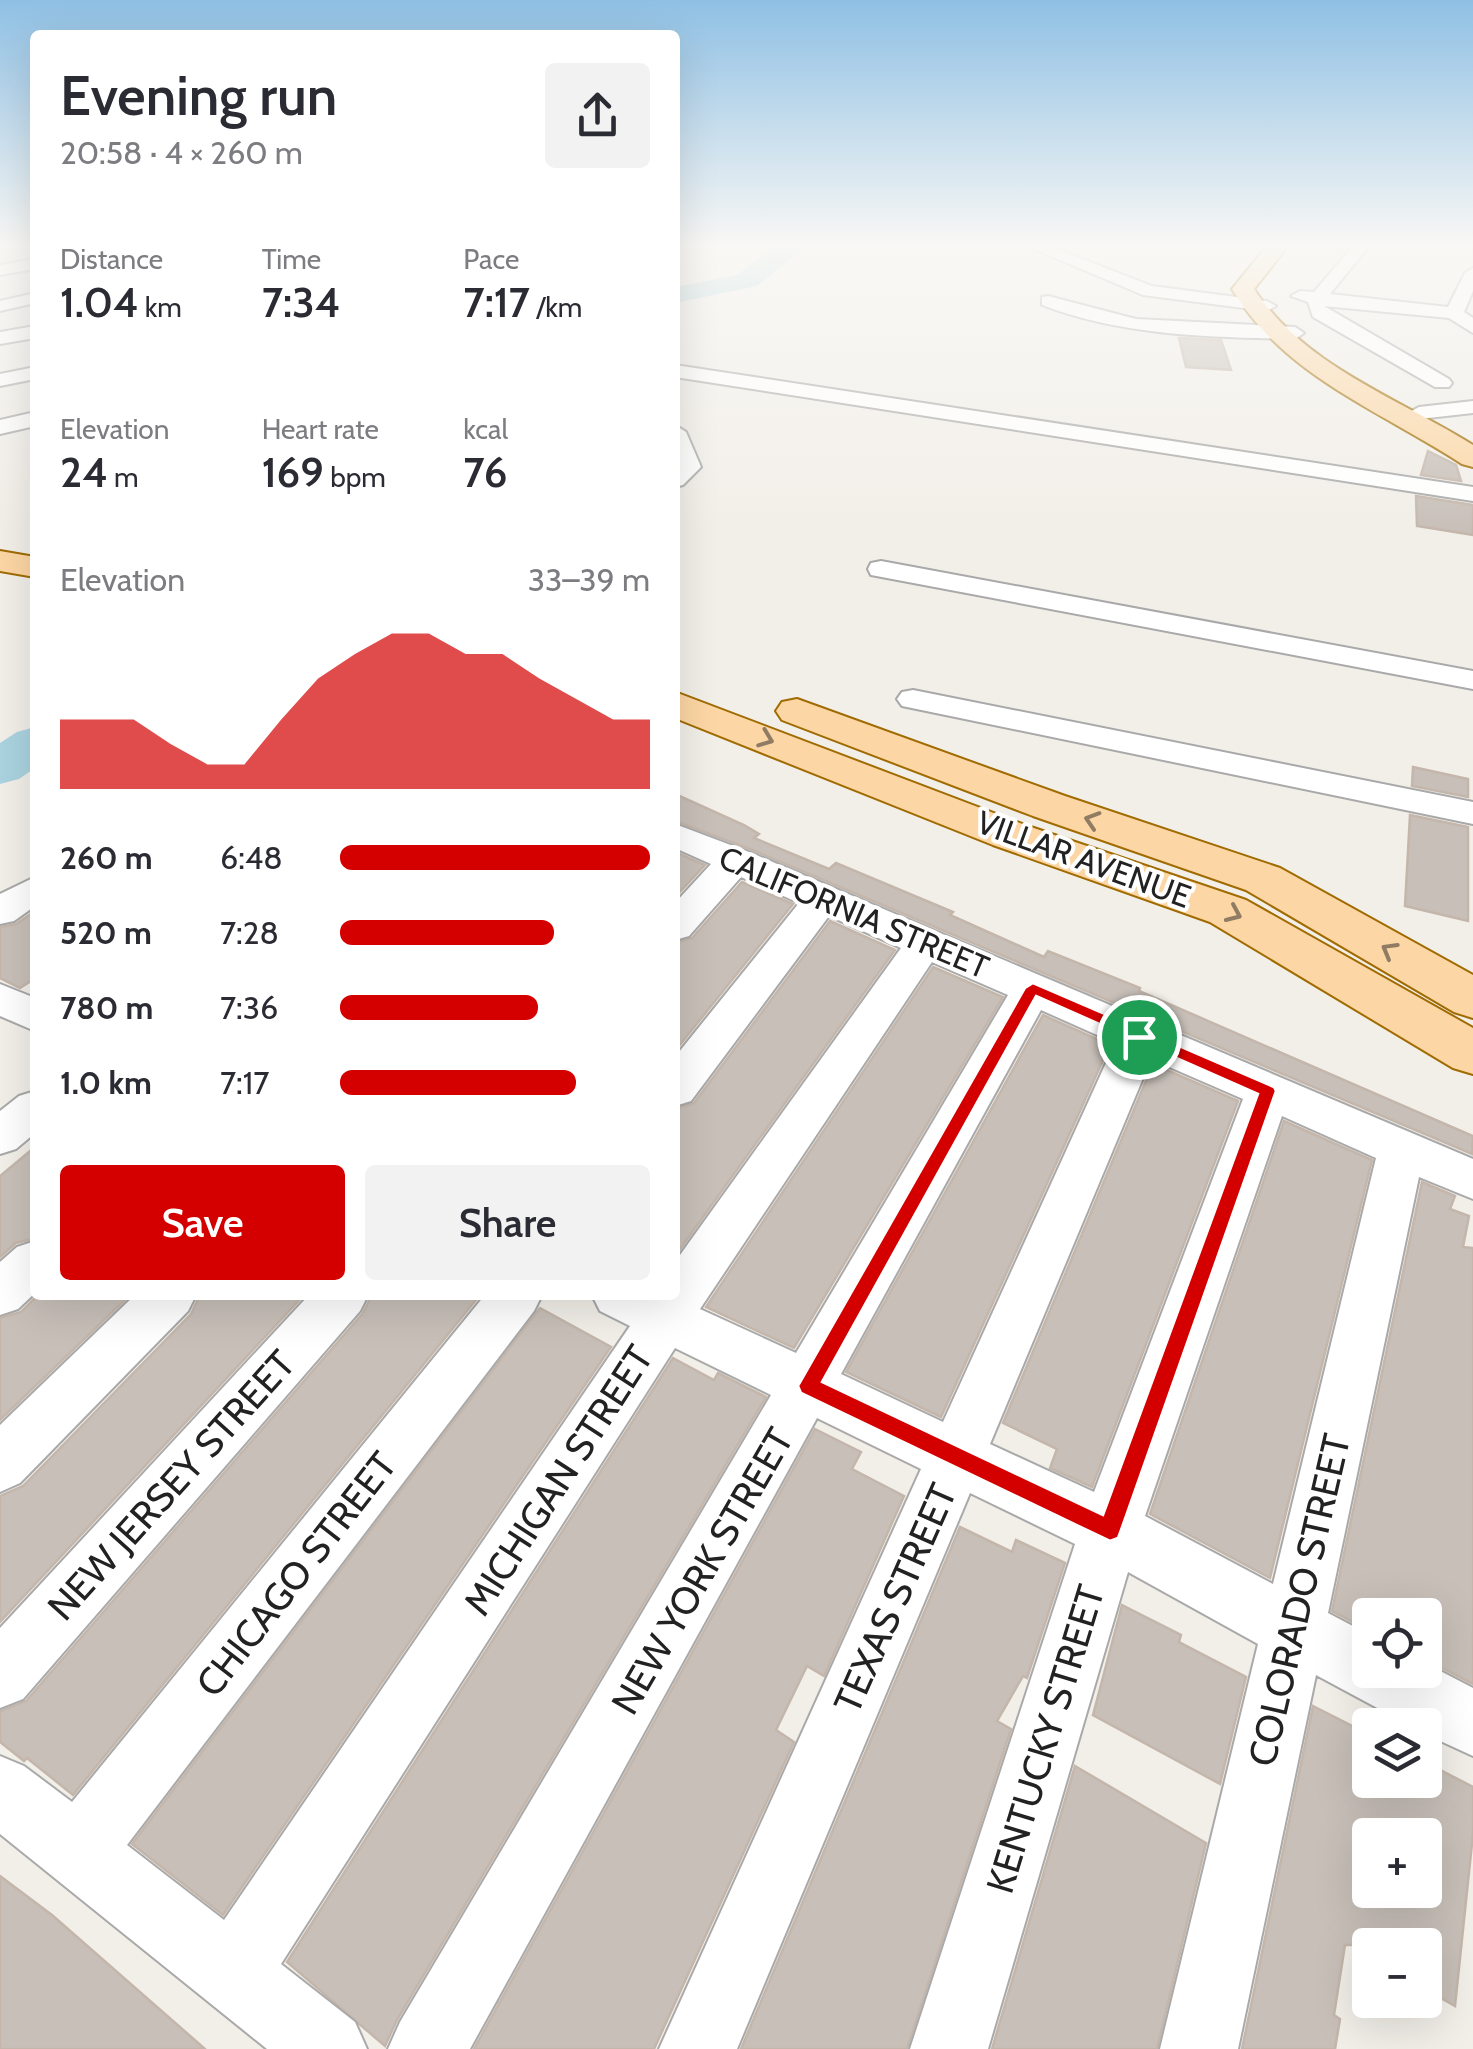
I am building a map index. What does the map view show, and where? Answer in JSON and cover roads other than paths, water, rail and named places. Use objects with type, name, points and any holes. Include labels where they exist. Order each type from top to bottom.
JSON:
[{"type":"main road","points":[[1297,342],[1358,390],[1473,458]]},
{"type":"main road","points":[[1301,342],[1473,442]]},
{"type":"main road","points":[[0,536],[30,540]]},
{"type":"main road","points":[[0,561],[30,566]]},
{"type":"main road","name":"VILLAR AVENUE","points":[[680,668],[1049,806],[1263,879],[1473,999]]},
{"type":"main road","name":"VILLAR AVENUE","points":[[680,706],[1010,834],[1228,910],[1473,1054]]},
{"type":"street","points":[[1369,342],[1442,383]]},
{"type":"street","points":[[680,372],[1473,494]]},
{"type":"street","points":[[0,380],[30,374]]},
{"type":"street","points":[[1419,413],[1473,407]]},
{"type":"street","points":[[0,427],[30,420]]},
{"type":"street","points":[[680,444],[689,467],[680,475]]},
{"type":"street","points":[[882,569],[1473,680]]},
{"type":"street","points":[[913,699],[1473,812]]},
{"type":"street","name":"CALIFORNIA STREET","points":[[680,837],[1473,1180]]},
{"type":"street","points":[[680,922],[736,860]]},
{"type":"street","points":[[0,912],[30,893]]},
{"type":"street","points":[[680,1083],[822,899]]},
{"type":"street","name":"MICHIGAN STREET","points":[[680,1257],[925,942]]},
{"type":"street","name":"NEW YORK STREET","points":[[428,2049],[1033,988]]},
{"type":"street","name":"TEXAS STREET","points":[[698,2049],[1139,1037]]},
{"type":"street","name":"KENTUCKY STREET","points":[[949,2049],[1110,1530],[1268,1091]]},
{"type":"street","points":[[0,1136],[30,1112]]},
{"type":"street","name":"COLORADO STREET","points":[[1200,2049],[1291,1629],[1401,1152]]},
{"type":"street","points":[[0,1293],[30,1266]]},
{"type":"street","points":[[0,1464],[165,1300]]},
{"type":"street","name":"NEW JERSEY STREET","points":[[0,1676],[338,1300]]},
{"type":"street","name":"CHICAGO STREET","points":[[77,1852],[512,1300]]},
{"type":"street","points":[[642,1306],[1110,1530],[1352,1661]]},
{"type":"street","name":"MICHIGAN STREET","points":[[232,1973],[642,1306]]},
{"type":"street","points":[[1405,1688],[1473,1723]]},
{"type":"street","points":[[0,1790],[328,2049]]},
{"type":"waterway","points":[[0,768],[30,747]]}]
